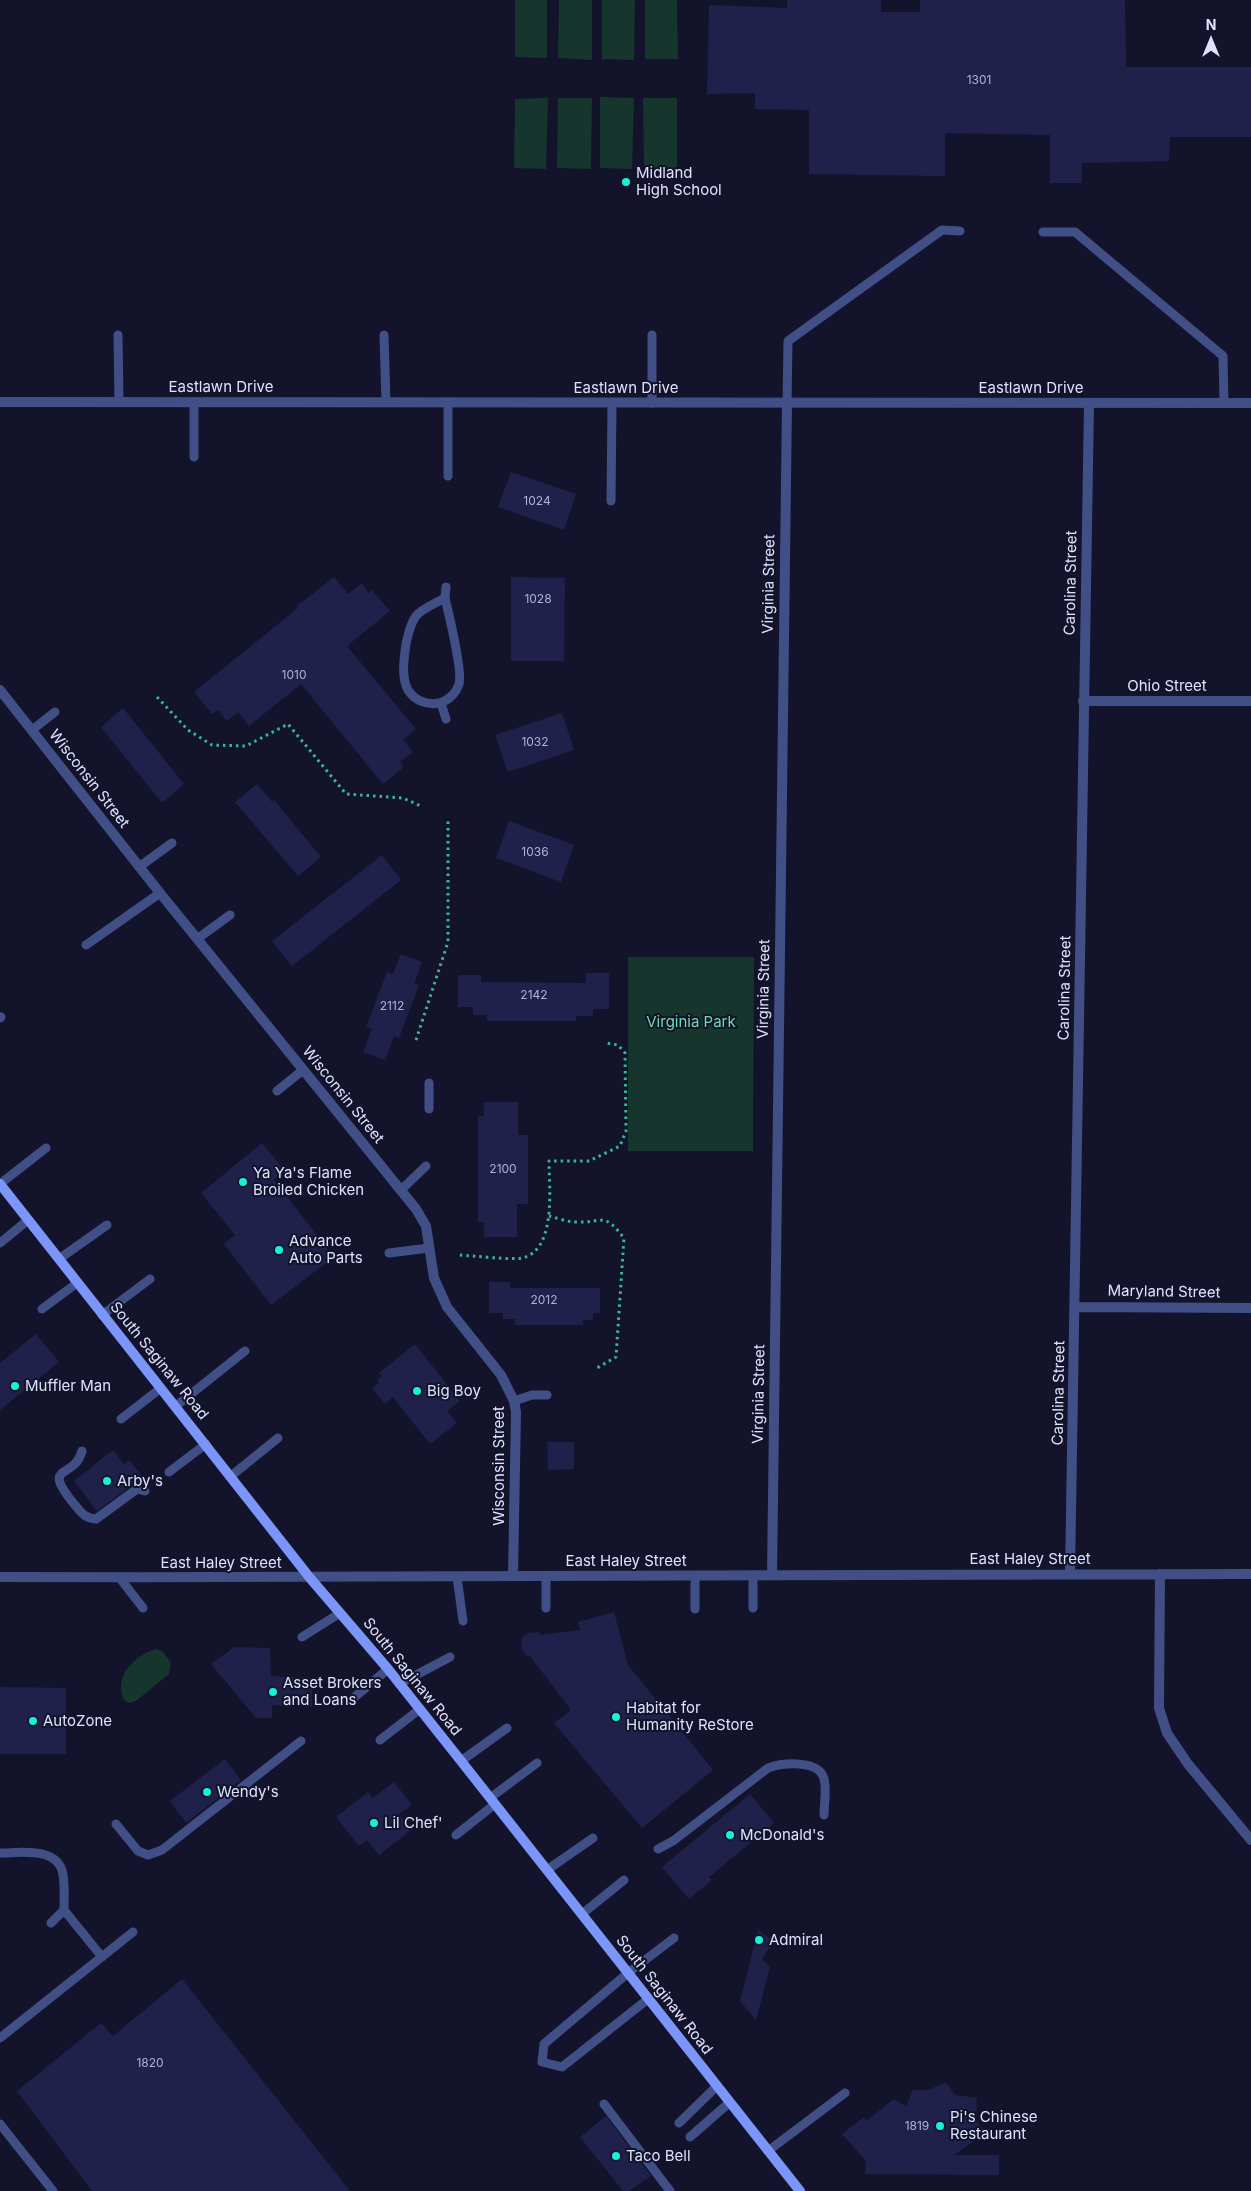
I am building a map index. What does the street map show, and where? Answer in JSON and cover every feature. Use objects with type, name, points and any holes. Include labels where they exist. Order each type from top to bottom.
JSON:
[{"type":"main road","name":"South Saginaw Road","points":[[0,1184],[310,1578],[420,1709],[800,2191]]},
{"type":"street","name":"Eastlawn Drive","points":[[0,402],[1251,403]]},
{"type":"street","name":"Virginia Street","points":[[772,1575],[787,403]]},
{"type":"street","name":"Carolina Street","points":[[1070,1574],[1076,1306],[1083,701],[1089,403]]},
{"type":"street","name":"Wisconsin Street","points":[[0,690],[139,867],[401,1190],[426,1226],[434,1278],[446,1306],[500,1375],[514,1401],[516,1412],[513,1576]]},
{"type":"street","name":"Ohio Street","points":[[1083,701],[1251,701]]},
{"type":"street","name":"Maryland Street","points":[[1076,1306],[1251,1308]]},
{"type":"street","points":[[1160,1574],[1159,1708],[1167,1733],[1188,1764],[1251,1840]]},
{"type":"street","name":"East Haley Street","points":[[0,1577],[310,1578],[1251,1574]]},
{"type":"lane","points":[[787,403],[788,341],[942,230],[960,231]]},
{"type":"lane","points":[[1043,232],[1075,232],[1223,356],[1224,403]]},
{"type":"lane","points":[[118,336],[119,402]]},
{"type":"lane","points":[[384,336],[386,402]]},
{"type":"lane","points":[[652,336],[652,403]]},
{"type":"lane","points":[[194,402],[194,457]]},
{"type":"lane","points":[[448,402],[448,476]]},
{"type":"lane","points":[[611,501],[612,403]]},
{"type":"lane","points":[[445,598],[416,616],[408,632],[404,673],[408,689],[418,700],[429,704],[442,704],[453,695],[459,683],[457,659],[445,598],[446,587]]},
{"type":"lane","points":[[442,704],[446,719]]},
{"type":"lane","points":[[32,730],[55,712]]},
{"type":"lane","points":[[139,867],[172,843]]},
{"type":"lane","points":[[86,945],[160,893]]},
{"type":"lane","points":[[197,939],[230,915]]},
{"type":"lane","points":[[277,1091],[303,1070]]},
{"type":"lane","points":[[429,1083],[429,1109]]},
{"type":"lane","points":[[0,1184],[46,1148]]},
{"type":"lane","points":[[401,1190],[426,1166]]},
{"type":"lane","points":[[0,1243],[28,1220]]},
{"type":"lane","points":[[58,1260],[107,1225]]},
{"type":"lane","points":[[389,1253],[429,1248]]},
{"type":"lane","points":[[102,1315],[150,1279]]},
{"type":"lane","points":[[42,1310],[77,1283]]},
{"type":"lane","points":[[176,1406],[245,1351]]},
{"type":"lane","points":[[121,1419],[161,1388]]},
{"type":"lane","points":[[514,1401],[532,1395],[547,1395]]},
{"type":"lane","points":[[231,1476],[278,1438]]},
{"type":"lane","points":[[169,1472],[206,1444]]},
{"type":"lane","points":[[82,1450],[79,1459],[60,1474],[58,1480],[59,1486],[83,1515],[96,1519],[137,1489],[146,1491]]},
{"type":"lane","points":[[546,1576],[546,1608]]},
{"type":"lane","points":[[695,1576],[695,1609]]},
{"type":"lane","points":[[752,1608],[753,1576]]},
{"type":"lane","points":[[120,1577],[143,1608]]},
{"type":"lane","points":[[456,1577],[464,1621]]},
{"type":"lane","points":[[302,1637],[340,1613]]},
{"type":"lane","points":[[399,1684],[450,1657]]},
{"type":"lane","points":[[351,1700],[388,1669]]},
{"type":"lane","points":[[380,1740],[420,1709]]},
{"type":"lane","points":[[461,1761],[507,1728]]},
{"type":"lane","points":[[116,1824],[138,1851],[148,1855],[162,1850],[300,1741]]},
{"type":"lane","points":[[456,1835],[537,1763]]},
{"type":"lane","points":[[658,1849],[674,1841],[768,1768],[781,1764],[812,1766],[820,1770],[824,1779],[824,1814]]},
{"type":"lane","points":[[547,1870],[593,1838]]},
{"type":"lane","points":[[0,1853],[44,1853],[58,1863],[63,1873],[64,1910],[102,1957]]},
{"type":"lane","points":[[582,1914],[624,1880]]},
{"type":"lane","points":[[51,1923],[64,1910]]},
{"type":"lane","points":[[0,2038],[133,1932]]},
{"type":"lane","points":[[648,1999],[562,2067],[542,2062],[544,2044],[628,1973],[674,1938]]},
{"type":"lane","points":[[679,2123],[717,2086]]},
{"type":"lane","points":[[768,2151],[845,2093]]},
{"type":"lane","points":[[690,2137],[730,2102]]},
{"type":"lane","points":[[604,2104],[670,2191]]},
{"type":"lane","points":[[0,2124],[53,2191]]},
{"type":"path","points":[[157,697],[188,730],[212,744],[246,746],[288,724],[346,794],[403,798],[423,807]]},
{"type":"path","points":[[416,1040],[448,942],[448,821]]},
{"type":"path","points":[[460,1255],[523,1258],[540,1247],[548,1224],[548,1160],[589,1161],[620,1146],[626,1131],[625,1053],[618,1045],[606,1043]]},
{"type":"path","points":[[548,1216],[576,1222],[600,1218],[612,1223],[624,1238],[616,1357],[598,1368]]},
{"type":"green space","points":[[515,0],[547,0],[547,58],[515,57]]},
{"type":"green space","points":[[559,0],[592,0],[592,60],[558,58]]},
{"type":"green space","points":[[602,0],[635,0],[634,60],[602,59]]},
{"type":"green space","points":[[645,0],[677,0],[678,59],[645,59]]},
{"type":"green space","points":[[600,97],[634,98],[632,169],[600,168]]},
{"type":"green space","points":[[548,98],[546,169],[514,168],[515,99]]},
{"type":"green space","points":[[558,98],[592,98],[591,169],[557,168]]},
{"type":"green space","points":[[643,98],[677,98],[677,168],[644,168]]},
{"type":"green space","name":"Virginia Park","points":[[628,957],[754,957],[753,1151],[628,1151]]},
{"type":"green space","points":[[156,1649],[162,1651],[171,1663],[169,1674],[136,1701],[130,1703],[124,1700],[121,1691],[123,1675],[133,1662]]},
{"type":"building","points":[[787,0],[881,0],[881,12],[920,12],[920,0],[1125,0],[1126,67],[1251,67],[1251,137],[1170,137],[1169,161],[1082,163],[1082,183],[1050,183],[1050,135],[945,133],[945,176],[809,174],[809,110],[755,109],[755,93],[707,94],[709,5],[787,8]]},
{"type":"building","points":[[511,472],[576,494],[564,530],[498,507]]},
{"type":"building","points":[[334,577],[348,594],[362,583],[369,593],[372,590],[390,611],[347,646],[416,729],[403,740],[413,752],[400,762],[404,767],[383,784],[301,684],[249,726],[238,712],[227,721],[218,710],[212,714],[194,692]]},
{"type":"building","points":[[511,577],[565,578],[564,661],[511,661]]},
{"type":"building","points":[[123,708],[184,784],[162,803],[101,727]]},
{"type":"building","points":[[562,713],[574,750],[508,772],[495,735]]},
{"type":"building","points":[[257,784],[272,802],[274,800],[321,857],[298,876],[235,802]]},
{"type":"building","points":[[509,821],[574,845],[561,882],[496,858]]},
{"type":"building","points":[[382,855],[401,880],[292,966],[272,941]]},
{"type":"building","points":[[401,954],[422,962],[414,984],[419,985],[399,1038],[394,1036],[385,1060],[363,1052],[372,1029],[366,1027],[387,972],[393,974]]},
{"type":"building","points":[[586,973],[609,973],[609,1009],[593,1009],[593,1016],[576,1016],[576,1021],[487,1021],[487,1015],[473,1015],[473,1007],[458,1007],[458,975],[481,975],[481,982],[586,983]]},
{"type":"building","points":[[484,1102],[518,1102],[518,1135],[528,1135],[528,1204],[517,1204],[517,1237],[484,1237],[484,1222],[478,1222],[478,1116],[484,1116]]},
{"type":"building","points":[[262,1143],[285,1171],[274,1180],[334,1257],[271,1305],[224,1244],[235,1235],[201,1193]]},
{"type":"building","points":[[489,1282],[510,1282],[510,1288],[600,1288],[600,1313],[593,1313],[593,1320],[583,1320],[583,1325],[515,1325],[515,1319],[503,1319],[503,1313],[489,1313]]},
{"type":"building","name":"Muffler Man","points":[[36,1334],[59,1362],[0,1410],[0,1363]]},
{"type":"building","points":[[415,1344],[460,1401],[447,1411],[457,1423],[430,1444],[393,1397],[385,1404],[372,1388],[379,1383],[377,1380],[382,1376],[379,1373]]},
{"type":"building","points":[[547,1442],[574,1442],[574,1469],[548,1470]]},
{"type":"building","points":[[113,1450],[124,1464],[129,1460],[143,1477],[97,1511],[74,1481]]},
{"type":"building","name":"Habitat for Humanity ReStore","points":[[614,1612],[628,1665],[713,1770],[642,1828],[554,1723],[571,1710],[530,1656],[527,1657],[521,1648],[522,1637],[529,1633],[539,1632],[540,1635],[580,1630],[578,1622]]},
{"type":"building","name":"Asset Brokers and Loans","points":[[234,1647],[270,1648],[271,1676],[312,1678],[312,1707],[272,1705],[272,1718],[256,1718],[211,1664]]},
{"type":"building","name":"AutoZone","points":[[0,1687],[66,1688],[66,1754],[0,1754]]},
{"type":"building","name":"Wendy's","points":[[225,1759],[241,1780],[186,1823],[170,1801]]},
{"type":"building","name":"Lil Chef'","points":[[394,1782],[412,1805],[399,1814],[411,1830],[379,1855],[367,1840],[359,1846],[336,1817],[368,1792],[373,1798]]},
{"type":"building","points":[[750,1794],[774,1823],[709,1877],[712,1880],[689,1899],[662,1867]]},
{"type":"building","points":[[758,1930],[774,1941],[762,1959],[770,1967],[756,2020],[740,2001]]},
{"type":"building","points":[[182,1979],[350,2191],[92,2191],[17,2091],[101,2023],[113,2036]]},
{"type":"building","points":[[946,2082],[955,2095],[977,2098],[976,2121],[986,2132],[954,2155],[999,2155],[999,2175],[865,2174],[866,2161],[842,2134],[864,2117],[866,2121],[894,2099],[906,2106],[913,2090],[928,2090]]},
{"type":"building","name":"Taco Bell","points":[[606,2116],[651,2176],[629,2191],[623,2191],[580,2137]]},
{"type":"place","name":"Midland High School","points":[[626,182]]},
{"type":"place","name":"Ya Ya's Flame Broiled Chicken","points":[[243,1182]]},
{"type":"place","name":"Advance Auto Parts","points":[[279,1250]]},
{"type":"place","name":"Muffler Man","points":[[15,1386]]},
{"type":"place","name":"Big Boy","points":[[417,1391]]},
{"type":"place","name":"Arby's","points":[[107,1481]]},
{"type":"place","name":"Asset Brokers and Loans","points":[[273,1692]]},
{"type":"place","name":"Habitat for Humanity ReStore","points":[[616,1717]]},
{"type":"place","name":"AutoZone","points":[[33,1721]]},
{"type":"place","name":"Wendy's","points":[[207,1792]]},
{"type":"place","name":"Lil Chef'","points":[[374,1823]]},
{"type":"place","name":"McDonald's","points":[[730,1835]]},
{"type":"place","name":"Admiral","points":[[759,1940]]},
{"type":"place","name":"Pi's Chinese Restaurant","points":[[940,2126]]},
{"type":"place","name":"Taco Bell","points":[[616,2156]]}]
